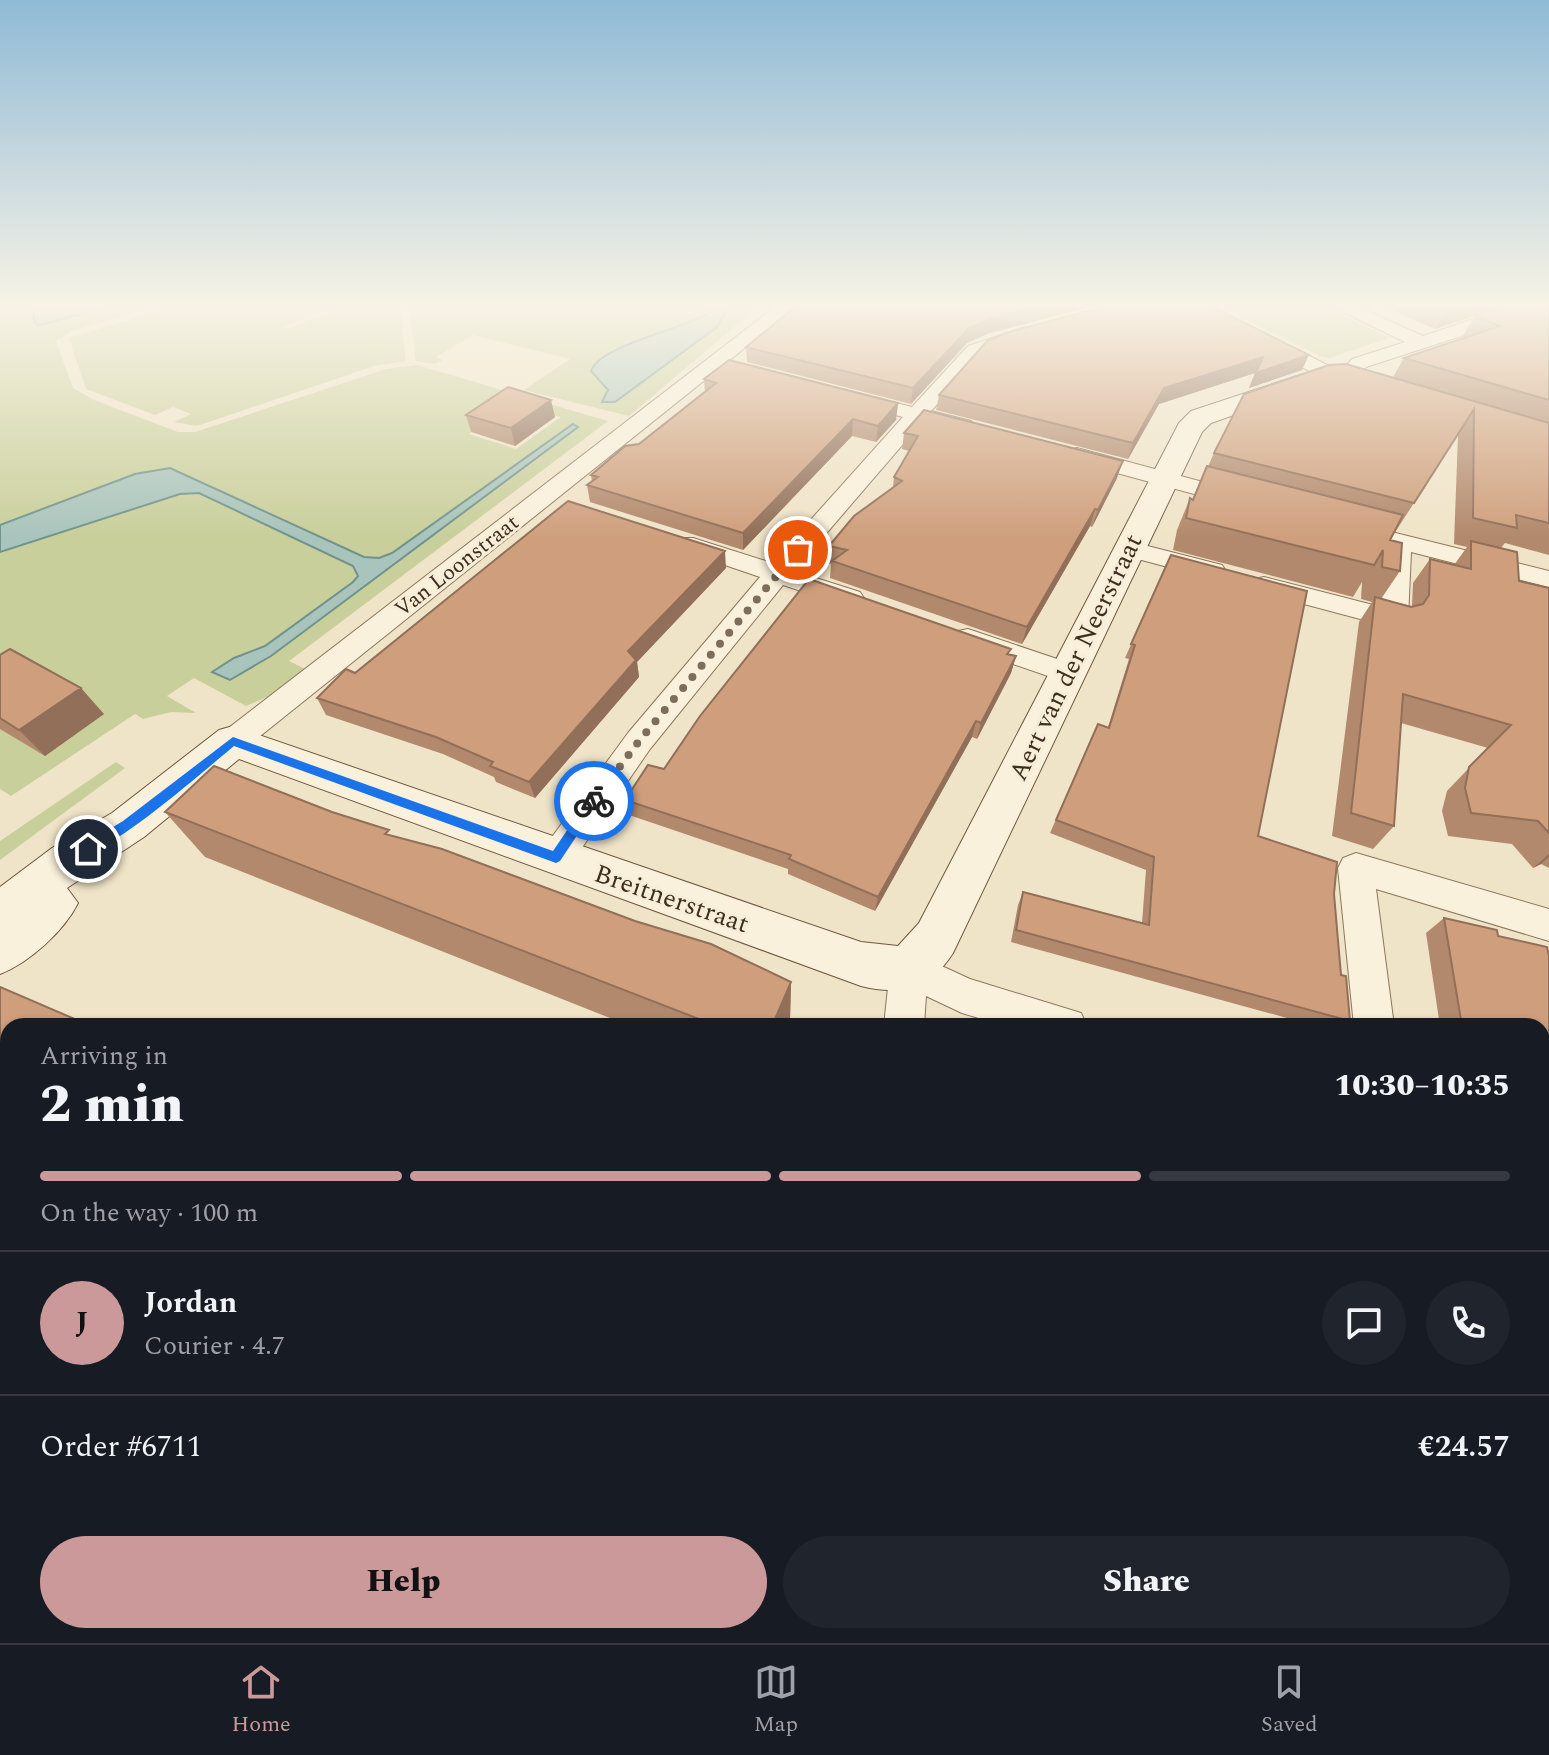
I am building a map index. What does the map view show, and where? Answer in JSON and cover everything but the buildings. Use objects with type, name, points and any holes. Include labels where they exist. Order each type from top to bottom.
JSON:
[{"type":"street","name":"Van Loonstraat","points":[[0,914],[68,861],[128,825],[689,384]]},
{"type":"street","points":[[556,858],[639,741],[778,573],[944,384]]},
{"type":"street","name":"Aert van der Neerstraat","points":[[909,968],[926,956],[936,938],[1189,429],[1201,417],[1298,384]]},
{"type":"street","points":[[1363,384],[1378,388]]},
{"type":"street","points":[[828,391],[989,433]]},
{"type":"street","points":[[1060,450],[1267,506]]},
{"type":"street","points":[[542,498],[572,507]]},
{"type":"street","points":[[1326,522],[1549,579]]},
{"type":"street","points":[[660,535],[879,608]]},
{"type":"street","points":[[1128,549],[1394,619],[1399,542]]},
{"type":"street","points":[[937,628],[1068,673]]},
{"type":"street","name":"Breitnerstraat","points":[[233,741],[861,964],[884,970],[909,968],[962,995],[1040,1018]]},
{"type":"street","name":"Van Loonstraat","points":[[0,952],[83,876],[128,825]]},
{"type":"street","points":[[1373,1018],[1356,868],[1549,925]]},
{"type":"street","points":[[905,1018],[909,968]]},
{"type":"green space","points":[[0,384],[71,384],[73,388],[94,400],[178,432],[195,432],[342,384],[481,384],[608,421],[289,661],[305,669],[267,697],[246,706],[194,678],[167,696],[196,713],[171,712],[143,719],[135,714],[11,796],[0,789]],"holes":[[[512,405],[561,417],[516,449],[469,434]],[[573,424],[271,656],[230,680],[213,672],[234,658],[265,646],[353,582],[358,572],[353,566],[210,497],[199,493],[180,494],[170,468],[364,557],[379,558],[392,553]]]},
{"type":"green space","points":[[84,384],[322,384],[197,426],[174,422],[191,414],[173,407],[155,415],[86,389]]},
{"type":"green space","points":[[533,384],[605,384],[608,403],[615,402],[640,384],[667,384],[629,416],[524,390]]},
{"type":"green space","points":[[116,762],[125,768],[0,860],[0,841]]},
{"type":"water","points":[[602,384],[640,384],[615,402],[602,402],[608,390]]},
{"type":"water","points":[[573,424],[578,427],[271,656],[230,680],[212,672],[234,658],[265,646],[353,582],[358,576],[353,566],[199,493],[180,494],[0,552],[0,525],[135,474],[170,468],[364,557],[379,558],[392,553]]},
{"type":"way so far","points":[[594,801],[639,741],[798,550]]},
{"type":"route","points":[[88,849],[128,825],[233,741],[556,858],[594,801]]}]
